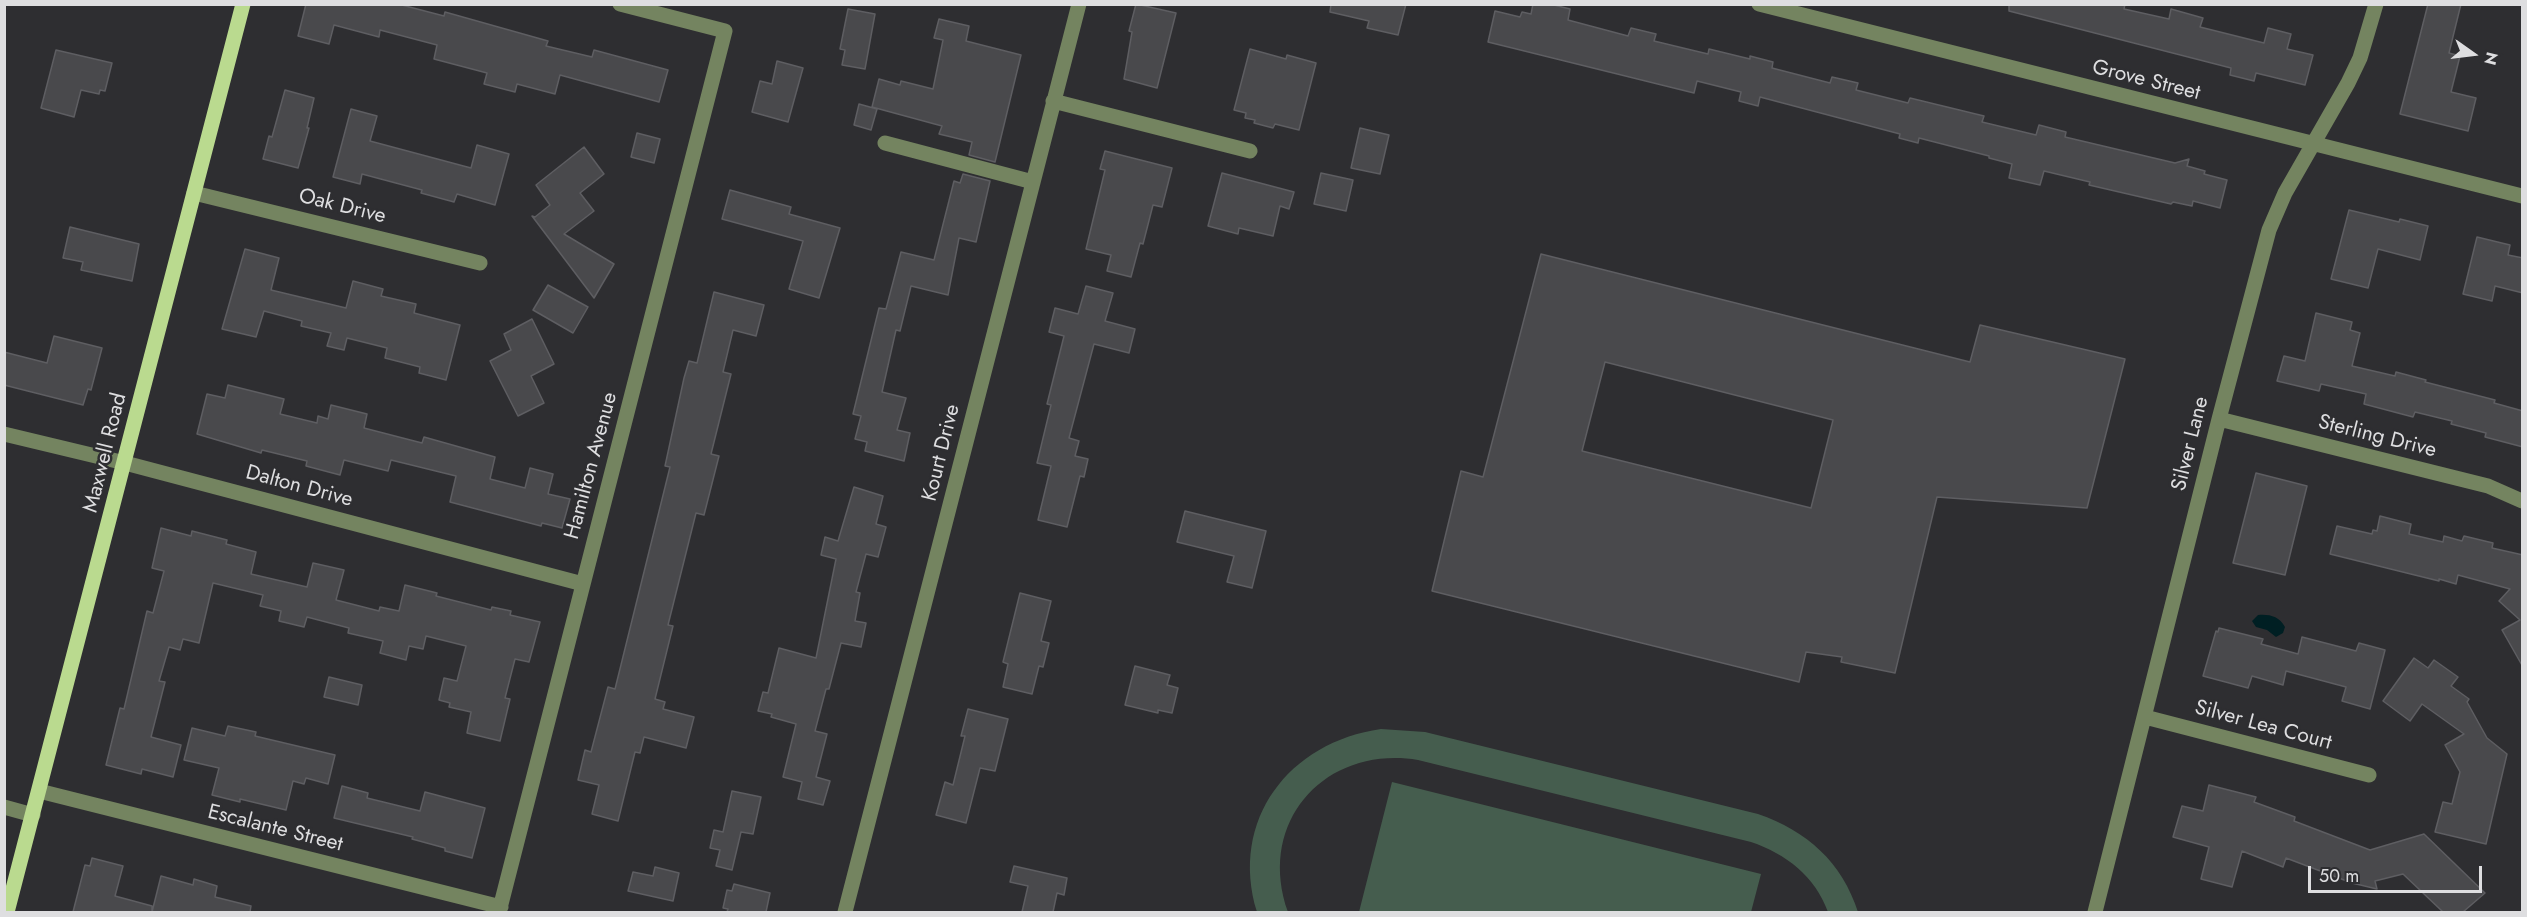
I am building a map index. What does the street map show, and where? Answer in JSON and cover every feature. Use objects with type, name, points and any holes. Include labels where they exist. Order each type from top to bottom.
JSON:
[{"type":"main road","name":"Maxwell Road","points":[[7,912],[243,4]]},
{"type":"street","name":"Hamilton Avenue","points":[[500,910],[725,31],[620,4]]},
{"type":"street","name":"Kourt Drive","points":[[845,912],[1079,4]]},
{"type":"street","name":"Grove Street","points":[[1759,4],[2523,196]]},
{"type":"street","name":"Silver Lane","points":[[2095,912],[2269,230],[2284,193],[2360,58],[2376,4]]},
{"type":"street","points":[[1053,100],[1250,152]]},
{"type":"street","points":[[885,143],[1033,182]]},
{"type":"street","name":"Oak Drive","points":[[194,193],[480,262]]},
{"type":"street","name":"Sterling Drive","points":[[2219,419],[2488,486],[2523,501]]},
{"type":"street","name":"Dalton Drive","points":[[4,434],[125,463],[583,584]]},
{"type":"street","name":"Silver Lea Court","points":[[2145,717],[2369,775]]},
{"type":"street","name":"Escalante Street","points":[[39,791],[500,910]]},
{"type":"street","points":[[4,807],[33,814]]},
{"type":"green space","points":[[1381,729],[1425,732],[1758,814],[1792,829],[1820,851],[1843,878],[1858,912],[1828,912],[1815,888],[1798,868],[1776,853],[1751,842],[1418,760],[1384,759],[1354,765],[1328,778],[1306,797],[1291,820],[1282,848],[1281,879],[1288,912],[1257,912],[1251,878],[1252,846],[1260,817],[1274,791],[1294,768],[1319,750],[1348,737]]},
{"type":"green space","points":[[1392,782],[1761,874],[1751,912],[1359,912]]},
{"type":"water","points":[[2258,615],[2270,615],[2277,618],[2285,627],[2283,633],[2276,637],[2267,630],[2256,627],[2252,621]]},
{"type":"building","points":[[306,4],[398,4],[444,16],[445,12],[548,41],[546,46],[592,57],[594,50],[668,70],[659,102],[560,75],[555,94],[517,84],[515,92],[484,84],[487,73],[434,59],[437,45],[380,30],[379,37],[334,25],[329,44],[298,36]]},
{"type":"building","points":[[1136,4],[1176,13],[1157,88],[1124,79],[1132,32],[1129,31]]},
{"type":"building","points":[[1331,4],[1406,4],[1398,35],[1367,28],[1369,21],[1330,12]]},
{"type":"building","points":[[1533,4],[1550,4],[1570,9],[1568,20],[1628,36],[1631,28],[1656,34],[1654,41],[1708,54],[1709,49],[1750,59],[1750,56],[1773,62],[1772,68],[1830,83],[1832,77],[1858,83],[1856,90],[1908,103],[1910,98],[1984,116],[1982,122],[2036,135],[2039,125],[2066,132],[2065,137],[2175,163],[2189,159],[2187,166],[2205,171],[2204,174],[2227,180],[2220,208],[2193,201],[2192,206],[2173,202],[2171,204],[2089,185],[2090,182],[2044,171],[2040,185],[2009,178],[2012,164],[1989,158],[1989,156],[1919,138],[1918,143],[1899,138],[1900,134],[1760,97],[1758,106],[1739,101],[1741,92],[1697,81],[1694,93],[1488,42],[1495,11],[1520,17],[1522,12],[1531,14]]},
{"type":"building","points":[[2009,4],[2125,4],[2124,9],[2169,19],[2171,9],[2203,18],[2200,27],[2264,43],[2268,28],[2291,34],[2287,49],[2313,55],[2305,85],[2256,73],[2254,81],[2230,75],[2231,68],[2009,11]]},
{"type":"building","points":[[2428,4],[2461,4],[2449,53],[2460,56],[2451,92],[2476,98],[2468,131],[2400,114]]},
{"type":"building","points":[[848,9],[875,14],[865,69],[842,65],[845,50],[840,49]]},
{"type":"building","points":[[939,19],[969,26],[966,41],[1021,55],[995,162],[969,155],[972,142],[939,134],[942,126],[872,107],[879,79],[900,85],[901,81],[933,89],[943,40],[934,38]]},
{"type":"building","points":[[1250,49],[1286,59],[1287,55],[1316,63],[1299,130],[1275,124],[1273,128],[1254,123],[1255,120],[1245,118],[1246,113],[1234,110]]},
{"type":"building","points":[[56,50],[112,63],[105,91],[100,90],[99,94],[81,90],[74,117],[41,108]]},
{"type":"building","points":[[777,61],[803,68],[788,122],[752,112],[760,81],[772,84]]},
{"type":"building","points":[[285,90],[314,98],[307,128],[309,128],[298,168],[263,159],[269,136],[272,137]]},
{"type":"building","points":[[859,104],[877,109],[871,130],[854,125]]},
{"type":"building","points":[[351,109],[377,116],[370,141],[471,168],[477,145],[509,154],[495,205],[457,194],[454,202],[421,193],[422,190],[362,174],[360,184],[333,177]]},
{"type":"building","points":[[1360,128],[1389,135],[1380,174],[1351,168]]},
{"type":"building","points":[[637,133],[660,139],[654,163],[631,157]]},
{"type":"building","points":[[584,147],[604,174],[580,193],[594,211],[564,234],[614,264],[594,298],[532,216],[535,217],[550,205],[536,185]]},
{"type":"building","points":[[1105,151],[1172,168],[1162,207],[1153,205],[1143,244],[1140,243],[1131,277],[1107,271],[1111,255],[1086,249],[1105,170],[1100,169]]},
{"type":"building","points":[[1222,173],[1294,192],[1289,209],[1280,206],[1273,236],[1239,228],[1238,234],[1208,226]]},
{"type":"building","points":[[1321,173],[1353,180],[1346,211],[1314,204]]},
{"type":"building","points":[[963,174],[990,181],[976,242],[959,238],[948,295],[911,286],[900,331],[896,330],[882,392],[906,398],[897,430],[910,433],[904,461],[865,451],[867,442],[855,439],[861,416],[853,414],[879,308],[886,309],[901,252],[934,260],[954,181],[960,183]]},
{"type":"building","points":[[730,190],[791,207],[789,214],[840,228],[819,298],[789,289],[803,241],[722,219]]},
{"type":"building","points":[[2349,210],[2399,222],[2400,219],[2428,226],[2420,260],[2378,249],[2368,288],[2331,279]]},
{"type":"building","points":[[70,227],[139,244],[132,281],[81,270],[83,262],[63,258]]},
{"type":"building","points":[[2477,237],[2510,245],[2508,255],[2523,258],[2523,293],[2495,286],[2492,301],[2463,294]]},
{"type":"building","points":[[245,249],[279,258],[271,290],[346,308],[353,281],[383,289],[381,296],[416,304],[414,313],[460,325],[446,380],[419,373],[420,367],[385,358],[387,348],[347,338],[344,350],[327,346],[331,333],[301,326],[302,321],[264,311],[256,337],[222,329]]},
{"type":"building","points":[[1541,254],[1970,362],[1980,325],[2125,359],[2087,508],[1937,497],[1895,673],[1841,662],[1842,657],[1806,652],[1799,682],[1432,591],[1461,471],[1483,477]],"holes":[[[1605,362],[1833,420],[1811,508],[1582,451]]]},
{"type":"building","points":[[548,285],[588,307],[573,333],[533,310]]},
{"type":"building","points":[[1086,286],[1113,293],[1105,321],[1135,329],[1129,353],[1094,344],[1069,438],[1079,441],[1075,456],[1088,459],[1084,477],[1080,476],[1067,527],[1038,520],[1051,466],[1037,463],[1051,405],[1047,404],[1064,336],[1049,332],[1055,308],[1078,314]]},
{"type":"building","points":[[714,292],[764,305],[756,336],[733,330],[723,372],[731,374],[711,454],[719,456],[704,515],[696,513],[668,625],[673,626],[655,699],[665,702],[663,709],[694,717],[686,748],[644,737],[640,753],[635,752],[618,821],[592,814],[599,785],[578,780],[585,750],[591,752],[608,687],[615,689],[670,467],[665,466],[684,378],[689,361],[697,363]]},
{"type":"building","points":[[2316,313],[2352,322],[2350,330],[2360,333],[2352,366],[2395,376],[2396,372],[2495,400],[2494,403],[2523,411],[2523,447],[2485,437],[2486,433],[2451,424],[2452,421],[2415,412],[2413,417],[2364,404],[2366,394],[2321,384],[2319,391],[2277,381],[2284,356],[2305,361]]},
{"type":"building","points":[[532,319],[554,364],[531,376],[544,403],[518,416],[490,361],[511,350],[504,334]]},
{"type":"building","points":[[54,336],[102,348],[91,390],[88,389],[83,405],[4,385],[4,352],[47,363]]},
{"type":"building","points":[[228,385],[284,399],[280,414],[317,423],[318,416],[328,419],[331,405],[367,414],[364,428],[422,443],[424,437],[495,457],[490,479],[525,488],[530,468],[553,474],[548,494],[570,499],[562,528],[542,523],[541,526],[450,502],[456,476],[391,460],[388,471],[344,460],[340,475],[306,466],[307,461],[262,450],[261,453],[197,434],[207,394],[225,398]]},
{"type":"building","points":[[2256,473],[2307,486],[2285,575],[2233,563]]},
{"type":"building","points":[[854,487],[883,496],[876,524],[886,527],[878,557],[866,554],[856,592],[860,593],[855,621],[866,623],[861,647],[841,643],[815,731],[827,734],[816,777],[830,781],[823,805],[798,799],[802,782],[783,777],[796,724],[758,711],[763,692],[768,693],[779,648],[816,658],[836,559],[821,555],[825,537],[838,541]]},
{"type":"building","points":[[1185,511],[1266,531],[1252,588],[1227,582],[1234,556],[1177,542]]},
{"type":"building","points":[[2380,516],[2411,524],[2409,534],[2443,542],[2444,536],[2462,541],[2464,536],[2493,543],[2492,548],[2523,555],[2523,667],[2502,630],[2520,620],[2499,601],[2510,589],[2458,575],[2456,584],[2439,579],[2439,581],[2330,554],[2337,526],[2372,534],[2373,530],[2377,531]]},
{"type":"building","points":[[161,528],[191,536],[192,531],[227,540],[226,544],[256,552],[251,574],[307,587],[313,563],[344,570],[336,600],[379,611],[380,607],[399,611],[405,585],[437,593],[436,596],[491,610],[492,607],[511,611],[510,615],[540,622],[529,662],[515,659],[505,698],[510,699],[500,741],[467,733],[471,712],[449,707],[450,703],[439,700],[444,678],[457,681],[466,646],[426,636],[423,649],[409,646],[406,660],[380,653],[383,641],[348,633],[349,628],[307,617],[304,627],[279,621],[281,611],[260,606],[263,595],[213,583],[199,643],[183,639],[180,650],[169,647],[159,681],[165,682],[151,737],[181,745],[173,777],[142,769],[141,774],[106,765],[120,708],[124,709],[147,611],[153,613],[164,571],[152,568]]},
{"type":"building","points":[[1020,593],[1051,601],[1041,641],[1049,643],[1043,667],[1039,666],[1032,694],[1003,687],[1008,664],[1003,662]]},
{"type":"building","points":[[2219,628],[2263,639],[2261,644],[2298,654],[2302,637],[2356,651],[2359,643],[2385,650],[2370,709],[2342,701],[2346,687],[2286,671],[2283,685],[2252,676],[2248,688],[2203,676],[2216,631],[2218,632]]},
{"type":"building","points":[[2414,658],[2428,668],[2434,660],[2458,677],[2451,686],[2469,699],[2467,702],[2487,738],[2507,754],[2486,844],[2435,832],[2443,802],[2452,804],[2460,772],[2445,745],[2464,734],[2422,704],[2410,721],[2383,701]]},
{"type":"building","points":[[1135,666],[1170,675],[1167,685],[1178,688],[1172,713],[1158,710],[1158,713],[1125,705]]},
{"type":"building","points":[[329,677],[362,685],[358,705],[324,697]]},
{"type":"building","points":[[968,709],[1008,719],[995,771],[980,768],[966,823],[936,815],[945,782],[953,785],[965,736],[961,736]]},
{"type":"building","points":[[228,726],[256,732],[255,736],[335,755],[328,784],[306,778],[304,784],[293,781],[286,810],[212,795],[219,768],[184,760],[192,728],[225,736]]},
{"type":"building","points":[[2209,785],[2256,797],[2254,802],[2295,817],[2294,821],[2370,850],[2424,834],[2485,893],[2463,912],[2443,912],[2403,874],[2375,881],[2377,889],[2352,883],[2286,858],[2283,867],[2242,851],[2232,887],[2201,879],[2209,847],[2173,837],[2182,806],[2203,811]]},
{"type":"building","points":[[342,786],[368,793],[367,798],[420,811],[425,792],[485,808],[472,858],[445,851],[445,848],[412,839],[413,837],[334,818]]},
{"type":"building","points":[[732,791],[761,797],[753,834],[741,832],[732,870],[716,866],[720,850],[710,848],[714,830],[723,832]]},
{"type":"building","points":[[92,858],[123,866],[115,896],[152,906],[152,912],[73,912],[85,865],[90,866]]},
{"type":"building","points":[[1014,866],[1067,878],[1064,895],[1057,893],[1053,912],[1022,912],[1028,886],[1010,882]]},
{"type":"building","points":[[655,867],[679,873],[673,901],[628,891],[633,872],[653,876]]},
{"type":"building","points":[[161,876],[193,885],[194,879],[217,886],[215,897],[251,906],[250,912],[152,912]]},
{"type":"building","points":[[734,884],[770,893],[766,912],[727,912],[728,909],[723,908],[727,890],[732,891]]}]
